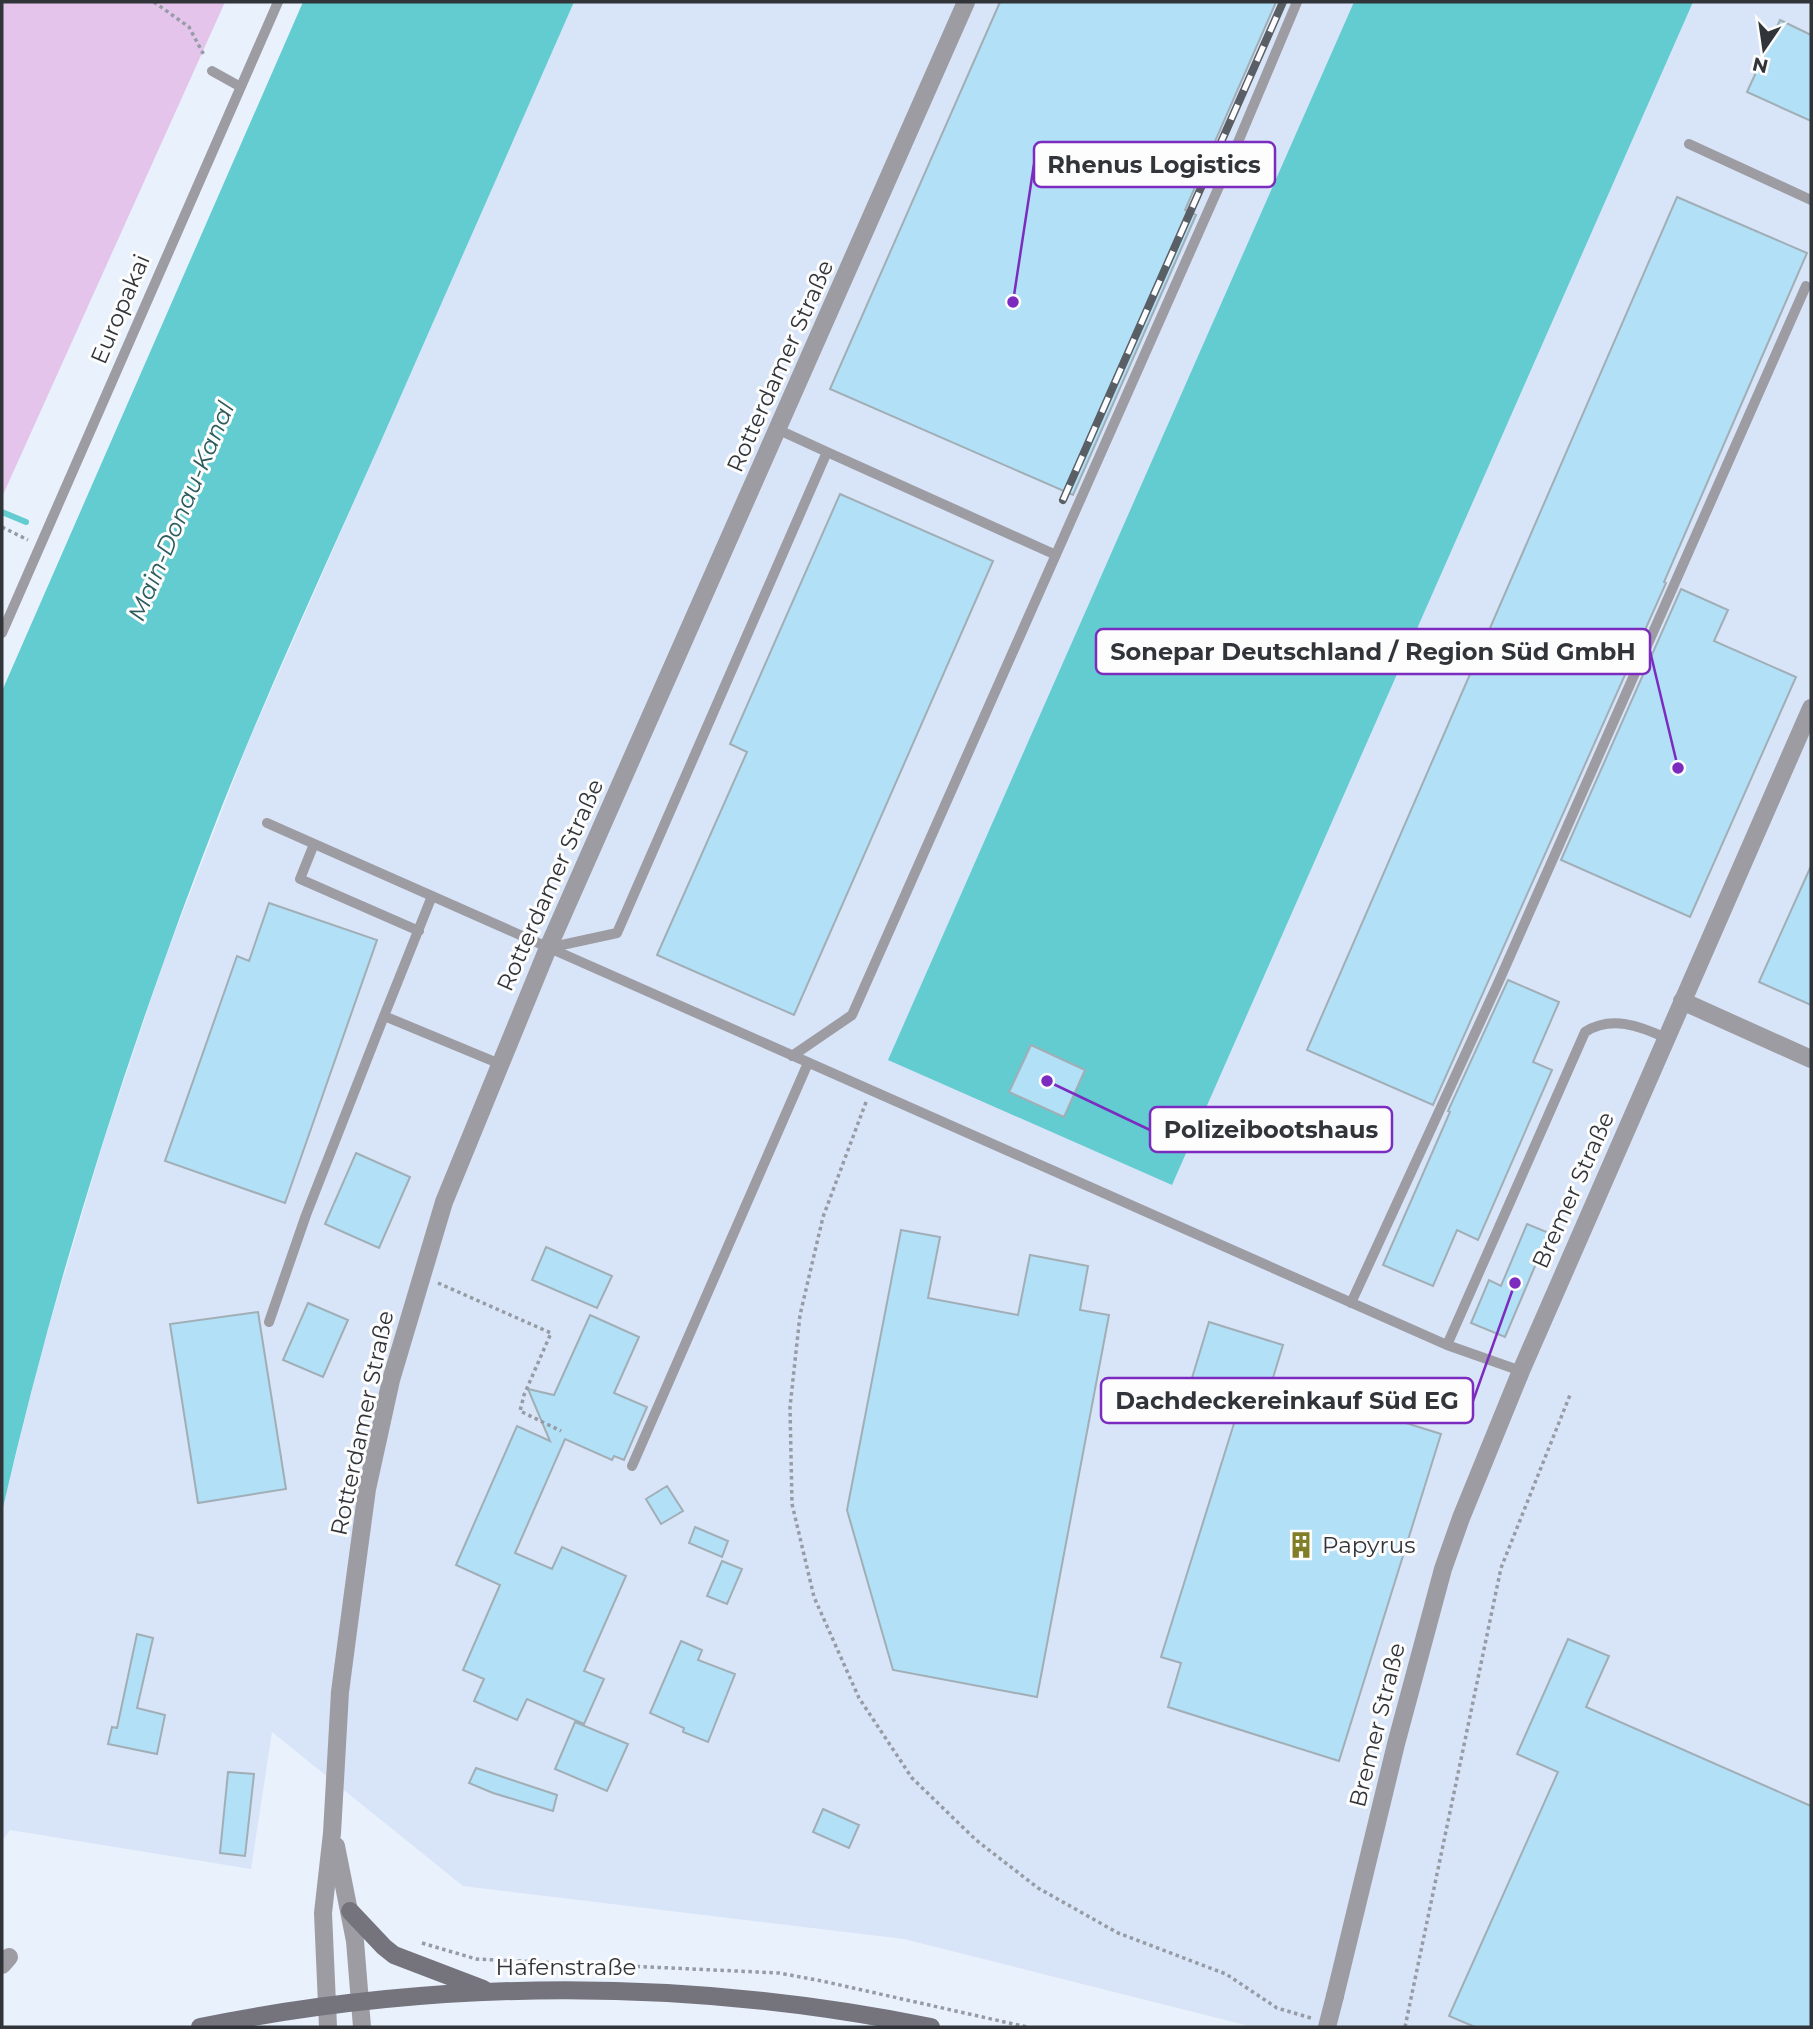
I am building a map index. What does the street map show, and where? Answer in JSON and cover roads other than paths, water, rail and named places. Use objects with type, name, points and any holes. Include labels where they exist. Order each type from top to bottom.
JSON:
[{"type":"main road","points":[[350,1911],[383,1947],[394,1955],[489,1991]]},
{"type":"main road","name":"Hafenstraße","points":[[201,2027],[360,2001],[489,1991],[580,1990],[703,1994],[822,2007],[931,2027]]},
{"type":"street","name":"Rotterdamer Straße","points":[[328,2027],[323,1913],[332,1833],[340,1692],[367,1489],[391,1380],[444,1202],[548,948],[966,2]]},
{"type":"street","name":"Bremer Straße","points":[[1322,2023],[1335,1996],[1396,1744],[1443,1569],[1461,1518],[1521,1371],[1811,708]]},
{"type":"street","points":[[1682,1001],[1811,1059]]},
{"type":"street","name":"Rotterdamer Straße","points":[[332,1833],[350,1911],[362,2027]]},
{"type":"lane","name":"Europakai","points":[[2,633],[278,2]]},
{"type":"lane","points":[[792,1056],[852,1015],[1225,173],[1297,2]]},
{"type":"lane","points":[[212,71],[239,86]]},
{"type":"lane","points":[[1689,144],[1811,200]]},
{"type":"lane","points":[[1351,1303],[1499,981],[1806,286]]},
{"type":"lane","points":[[779,430],[1056,555]]},
{"type":"lane","points":[[548,948],[617,933],[827,452]]},
{"type":"lane","points":[[267,823],[1447,1345],[1521,1371]]},
{"type":"lane","points":[[314,844],[300,879],[419,931]]},
{"type":"lane","points":[[269,1322],[306,1215],[432,896]]},
{"type":"lane","points":[[384,1016],[500,1064]]},
{"type":"lane","points":[[1447,1345],[1585,1032],[1597,1024],[1615,1023],[1641,1026],[1666,1038]]},
{"type":"lane","points":[[632,1466],[808,1063]]},
{"type":"water","name":"Main-Donau-Kanal","points":[[303,2],[574,2],[280,668],[189,893],[127,1067],[72,1244],[2,1512],[2,691]]},
{"type":"water","points":[[1354,2],[1693,2],[1172,1185],[888,1060]]},
{"type":"waterway","points":[[2,512],[26,522]]},
{"type":"railway","points":[[1063,500],[1283,2]]},
{"type":"place","name":"Rhenus Logistics","points":[[1013,302]]},
{"type":"place","name":"Sonepar Deutschland / Region Süd GmbH","points":[[1678,768]]},
{"type":"place","name":"Polizeibootshaus","points":[[1047,1081]]},
{"type":"place","name":"Dachdeckereinkauf Süd EG","points":[[1515,1283]]},
{"type":"place","name":"Papyrus","points":[[1301,1545]]}]
